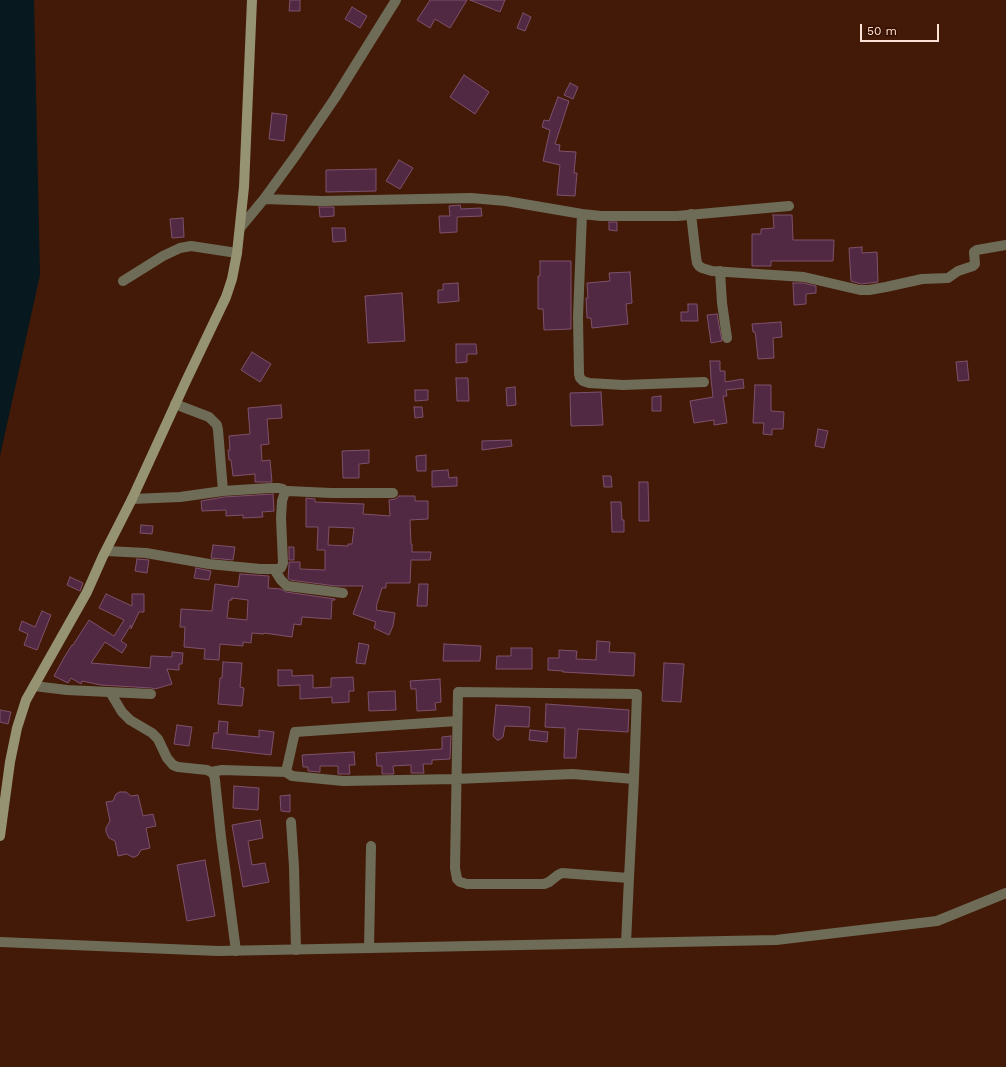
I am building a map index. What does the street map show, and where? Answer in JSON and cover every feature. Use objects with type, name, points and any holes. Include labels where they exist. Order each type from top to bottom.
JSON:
[{"type":"main road","points":[[0,836],[10,762],[17,728],[26,700],[87,592],[226,297],[232,279],[237,253],[244,187],[252,0]]},
{"type":"street","points":[[240,228],[296,156],[335,98],[396,0]]},
{"type":"street","points":[[264,199],[322,201],[471,198],[506,201],[601,216],[654,216],[789,206]]},
{"type":"street","points":[[582,214],[578,317],[580,378],[589,383],[623,385],[704,382]]},
{"type":"street","points":[[691,214],[696,258],[699,266],[702,268],[712,271],[804,277],[853,289],[869,290],[922,279],[948,278],[958,271],[973,266],[975,264],[974,252],[977,250],[1006,245]]},
{"type":"street","points":[[123,281],[163,256],[180,248],[191,246],[237,253]]},
{"type":"street","points":[[720,271],[722,303],[727,338]]},
{"type":"street","points":[[175,404],[209,417],[216,425],[218,430],[223,491]]},
{"type":"street","points":[[132,499],[270,488],[283,489],[285,492],[393,493]]},
{"type":"street","points":[[106,551],[146,553],[209,564],[260,569],[281,568],[282,501],[285,492]]},
{"type":"street","points":[[274,569],[287,586],[344,593]]},
{"type":"street","points":[[34,686],[67,690],[151,694]]},
{"type":"street","points":[[110,692],[122,712],[130,720],[158,739],[167,758],[173,765],[178,767],[207,770],[211,772],[222,770],[286,772],[292,776],[343,781],[456,779],[573,774],[634,779]]},
{"type":"street","points":[[626,943],[634,779],[637,694],[458,692],[455,868],[457,879],[460,882],[468,884],[544,884],[562,873],[629,878]]},
{"type":"street","points":[[286,772],[295,732],[457,721]]},
{"type":"street","points":[[211,772],[214,775],[215,780],[236,951]]},
{"type":"street","points":[[291,822],[294,867],[296,950]]},
{"type":"street","points":[[369,948],[371,846]]},
{"type":"street","points":[[0,942],[218,952],[776,940],[937,921],[1006,893]]},
{"type":"shaded area","points":[[0,0],[34,0],[40,275],[0,456]]},
{"type":"building","points":[[290,0],[300,0],[300,11],[289,11]]},
{"type":"building","points":[[430,0],[467,0],[450,28],[435,19],[430,28],[417,20]]},
{"type":"building","points":[[470,0],[505,0],[500,12]]},
{"type":"building","points":[[352,7],[367,16],[360,28],[345,19]]},
{"type":"building","points":[[523,13],[531,17],[525,31],[517,28]]},
{"type":"building","points":[[464,75],[489,92],[475,114],[450,97]]},
{"type":"building","points":[[570,83],[578,87],[573,99],[564,95]]},
{"type":"building","points":[[558,97],[569,101],[555,144],[560,145],[559,151],[576,152],[574,173],[577,173],[575,196],[557,195],[560,165],[543,161],[550,130],[542,127],[544,120],[549,121]]},
{"type":"building","points":[[272,113],[287,115],[284,141],[269,139]]},
{"type":"building","points":[[399,160],[413,168],[400,189],[386,181]]},
{"type":"building","points":[[376,169],[376,191],[326,192],[326,170]]},
{"type":"building","points":[[460,205],[461,209],[481,208],[482,216],[457,217],[457,232],[440,233],[439,216],[450,216],[449,206]]},
{"type":"building","points":[[319,207],[334,207],[334,216],[320,217]]},
{"type":"building","points":[[773,215],[792,215],[793,240],[834,240],[833,261],[771,261],[771,266],[752,266],[752,234],[761,234],[761,229],[774,228]]},
{"type":"building","points":[[183,218],[184,237],[172,238],[170,219]]},
{"type":"building","points":[[609,222],[617,222],[617,231],[609,230]]},
{"type":"building","points":[[332,228],[345,228],[346,241],[333,242]]},
{"type":"building","points":[[862,247],[862,253],[877,252],[878,282],[861,284],[851,281],[849,248]]},
{"type":"building","points":[[540,261],[571,261],[571,329],[544,330],[543,309],[538,309],[538,276],[540,276]]},
{"type":"building","points":[[630,272],[632,303],[626,304],[628,324],[592,328],[591,318],[587,318],[587,283],[610,281],[609,273]]},
{"type":"building","points":[[458,283],[459,301],[438,303],[438,290],[443,290],[443,284]]},
{"type":"building","points":[[793,283],[803,283],[816,286],[816,293],[806,294],[806,304],[794,305]]},
{"type":"building","points":[[402,293],[405,341],[368,343],[365,296]]},
{"type":"building","points":[[688,304],[697,304],[698,321],[681,321],[681,312],[688,312]]},
{"type":"building","points":[[717,314],[722,341],[711,343],[707,315]]},
{"type":"building","points":[[781,322],[782,337],[773,338],[774,358],[758,359],[755,332],[753,332],[752,324]]},
{"type":"building","points":[[456,344],[476,344],[477,354],[467,354],[467,362],[456,363]]},
{"type":"building","points":[[252,352],[271,364],[260,382],[241,370]]},
{"type":"building","points":[[710,361],[720,361],[720,371],[725,371],[725,382],[743,379],[744,388],[726,390],[727,396],[723,396],[727,423],[714,425],[714,420],[694,423],[690,401],[713,397]]},
{"type":"building","points":[[967,361],[969,380],[958,381],[956,362]]},
{"type":"building","points":[[456,378],[468,378],[469,401],[457,401]]},
{"type":"building","points":[[755,385],[771,385],[771,411],[784,412],[783,429],[772,429],[772,435],[763,434],[764,423],[753,423]]},
{"type":"building","points":[[515,387],[516,405],[507,406],[506,388]]},
{"type":"building","points":[[415,390],[428,390],[428,400],[415,401]]},
{"type":"building","points":[[601,392],[603,425],[571,426],[570,393]]},
{"type":"building","points":[[661,396],[661,411],[652,411],[652,397]]},
{"type":"building","points":[[281,405],[282,418],[267,419],[269,444],[261,445],[262,461],[270,460],[272,482],[255,482],[255,474],[233,476],[228,450],[230,450],[229,436],[250,434],[248,408]]},
{"type":"building","points":[[414,407],[422,407],[423,417],[415,418]]},
{"type":"building","points":[[818,429],[828,431],[824,448],[815,446]]},
{"type":"building","points":[[511,440],[512,446],[482,450],[482,441]]},
{"type":"building","points":[[369,450],[369,463],[359,464],[359,478],[343,478],[342,451]]},
{"type":"building","points":[[426,455],[426,471],[417,471],[416,456]]},
{"type":"building","points":[[448,470],[449,478],[457,477],[457,486],[432,487],[432,471]]},
{"type":"building","points":[[603,476],[611,476],[612,487],[604,487]]},
{"type":"building","points":[[639,482],[648,482],[649,521],[639,521]]},
{"type":"building","points":[[273,494],[274,511],[262,512],[263,517],[243,518],[243,515],[226,516],[226,510],[202,511],[201,501],[224,497]]},
{"type":"building","points":[[399,496],[415,496],[415,501],[428,501],[428,519],[410,520],[411,544],[412,552],[431,552],[430,560],[411,560],[410,583],[386,583],[386,588],[382,588],[376,610],[395,613],[393,626],[389,635],[374,628],[376,622],[353,614],[363,586],[336,586],[290,580],[288,578],[289,562],[300,562],[300,569],[325,570],[325,550],[317,550],[318,527],[306,527],[306,498],[315,499],[315,502],[364,504],[363,514],[390,516],[389,500],[396,499]],"holes":[[[329,527],[354,528],[352,544],[348,544],[348,546],[328,545]]]},
{"type":"building","points":[[611,502],[621,502],[624,532],[612,532]]},
{"type":"building","points":[[141,525],[153,526],[152,534],[140,533]]},
{"type":"building","points":[[213,545],[235,547],[233,560],[211,558]]},
{"type":"building","points":[[289,547],[294,547],[294,560],[289,560]]},
{"type":"building","points":[[137,559],[149,560],[147,573],[135,571]]},
{"type":"building","points":[[196,568],[211,571],[209,580],[194,578]]},
{"type":"building","points":[[240,574],[269,576],[268,588],[335,599],[332,600],[331,619],[302,617],[301,625],[294,624],[292,637],[252,633],[251,643],[243,642],[243,646],[220,644],[219,660],[204,659],[205,649],[184,647],[185,627],[180,627],[181,609],[212,611],[215,584],[238,587]],"holes":[[[232,598],[248,600],[247,620],[227,618],[229,600],[232,600]]]},
{"type":"building","points":[[70,577],[83,583],[80,591],[67,585]]},
{"type":"building","points":[[419,584],[428,584],[427,606],[417,606]]},
{"type":"building","points":[[106,594],[132,606],[132,594],[144,594],[144,612],[139,612],[131,629],[131,625],[121,641],[127,645],[122,653],[105,642],[91,663],[150,668],[151,656],[172,657],[172,652],[183,653],[182,664],[179,664],[179,670],[167,669],[172,684],[155,689],[101,685],[82,681],[81,684],[71,678],[68,683],[54,676],[65,656],[89,620],[114,636],[124,620],[99,608]]},
{"type":"building","points":[[42,611],[51,615],[37,650],[24,645],[28,634],[19,630],[22,621],[35,627]]},
{"type":"building","points":[[597,641],[610,642],[609,652],[635,653],[634,676],[548,670],[548,658],[559,658],[559,650],[577,651],[576,659],[596,660]]},
{"type":"building","points":[[359,643],[369,645],[365,664],[356,663]]},
{"type":"building","points":[[444,644],[481,646],[480,661],[443,661]]},
{"type":"building","points":[[511,648],[532,648],[532,669],[496,669],[497,656],[511,656]]},
{"type":"building","points":[[223,662],[242,663],[240,687],[244,688],[242,706],[218,704]]},
{"type":"building","points":[[664,663],[684,664],[681,702],[662,701]]},
{"type":"building","points":[[278,670],[292,670],[292,676],[313,675],[313,688],[331,687],[331,678],[353,677],[354,691],[349,691],[349,702],[332,703],[332,697],[300,699],[300,685],[278,686]]},
{"type":"building","points":[[440,679],[441,702],[435,703],[436,710],[417,711],[416,689],[411,689],[410,681]]},
{"type":"building","points":[[395,691],[396,710],[369,711],[368,692]]},
{"type":"building","points":[[546,704],[629,710],[628,732],[578,729],[576,758],[564,758],[565,728],[545,727]]},
{"type":"building","points":[[496,705],[530,707],[529,727],[505,726],[503,737],[497,740],[493,736]]},
{"type":"building","points":[[0,710],[11,712],[8,724],[0,722]]},
{"type":"building","points":[[219,721],[228,722],[227,734],[259,737],[259,730],[274,732],[271,755],[212,748],[214,733],[218,733]]},
{"type":"building","points":[[177,725],[192,727],[189,746],[174,744]]},
{"type":"building","points":[[530,730],[548,732],[547,742],[529,740]]},
{"type":"building","points":[[451,736],[450,759],[432,760],[432,764],[423,764],[424,773],[411,773],[411,765],[393,766],[394,774],[382,774],[382,766],[377,766],[376,753],[442,749],[442,737]]},
{"type":"building","points":[[354,752],[355,765],[349,765],[350,774],[338,774],[338,766],[320,766],[320,772],[308,771],[308,767],[303,767],[302,755]]},
{"type":"building","points":[[234,786],[259,788],[258,810],[233,808]]},
{"type":"building","points":[[126,792],[131,796],[138,795],[143,816],[153,814],[156,826],[146,828],[150,848],[141,850],[135,857],[127,854],[118,856],[115,841],[109,838],[106,832],[106,828],[110,821],[106,802],[113,801],[116,794]]},
{"type":"building","points":[[290,795],[290,812],[281,811],[280,796]]},
{"type":"building","points":[[260,820],[263,838],[248,841],[252,865],[265,863],[269,882],[243,887],[232,825]]},
{"type":"building","points":[[205,860],[215,916],[187,921],[177,865]]}]
